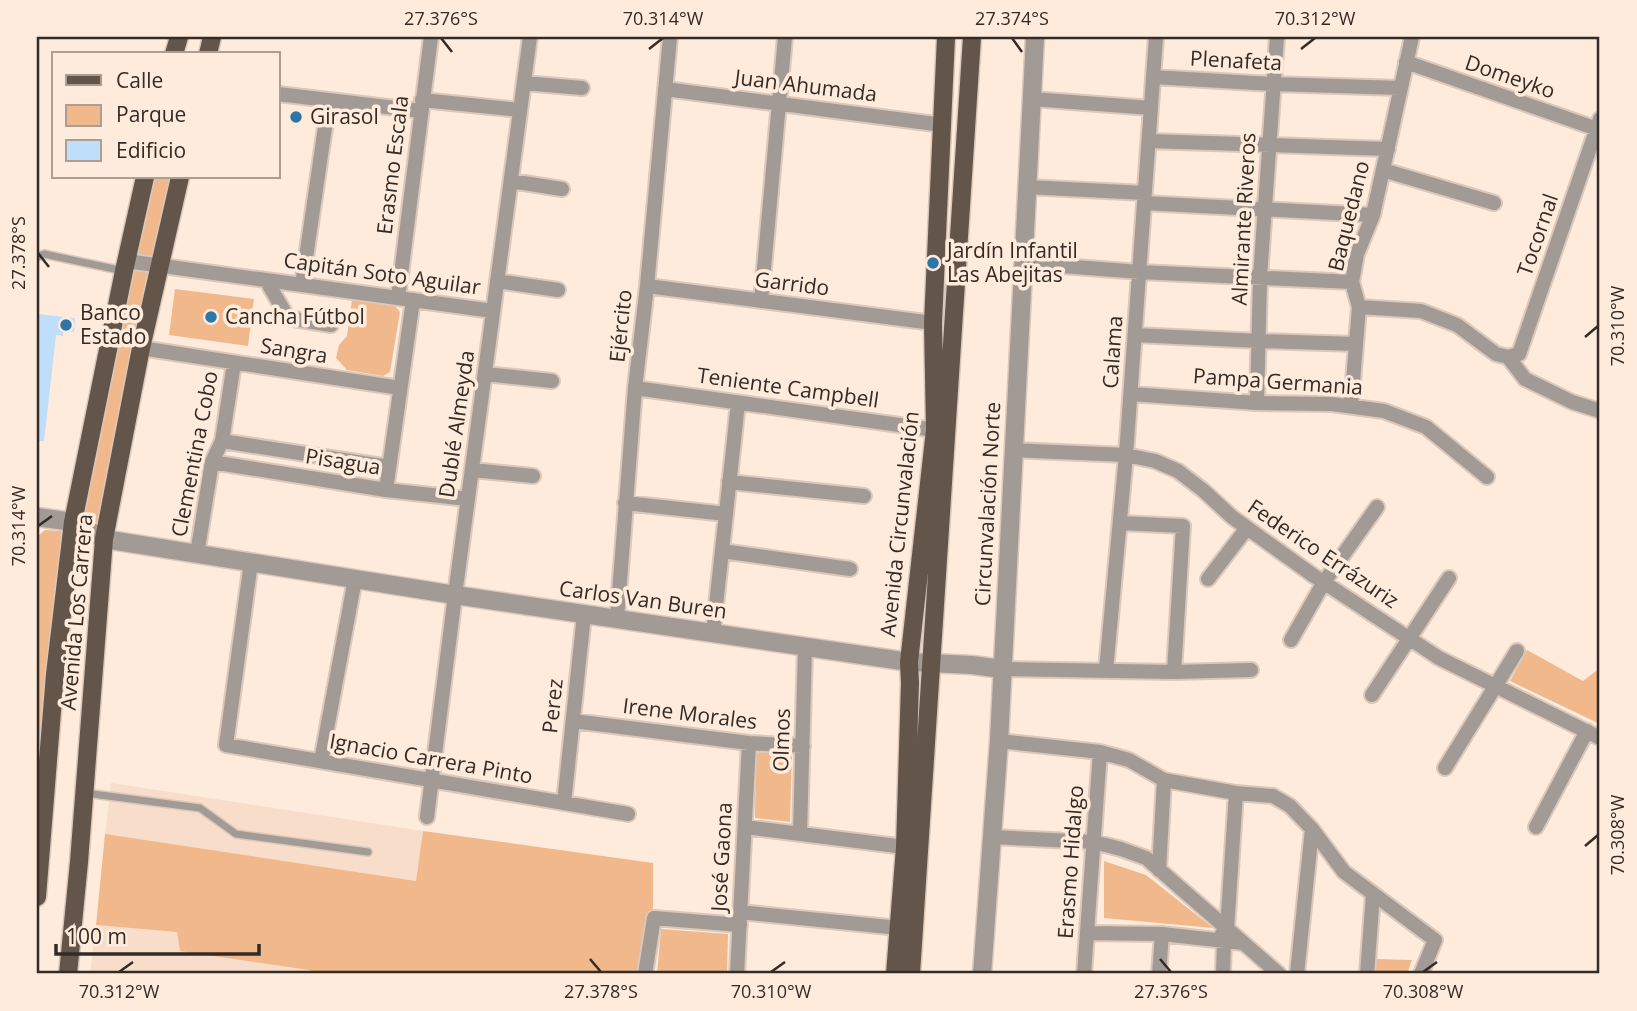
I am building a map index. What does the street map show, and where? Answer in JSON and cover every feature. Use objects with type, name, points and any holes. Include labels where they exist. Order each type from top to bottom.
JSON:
[{"type":"main road","name":"Avenida Circunvalación","points":[[895,974],[905,847],[909,662],[935,430],[933,323],[946,37]]},
{"type":"main road","name":"Avenida Circunvalación","points":[[911,974],[972,37]]},
{"type":"main road","name":"Avenida Los Carrera","points":[[37,897],[40,818],[73,522],[145,178]]},
{"type":"main road","name":"Avenida Los Carrera","points":[[68,974],[104,539],[158,265],[180,178]]},
{"type":"street","name":"Erasmo Escala","points":[[386,490],[400,388],[422,105],[431,37]]},
{"type":"street","name":"Dublé Almeyda","points":[[427,817],[530,37]]},
{"type":"street","name":"Ejército","points":[[617,619],[635,388],[670,37]]},
{"type":"street","points":[[761,301],[785,37]]},
{"type":"street","name":"Circunvalación Norte","points":[[982,974],[999,741],[1035,37]]},
{"type":"street","name":"Calama","points":[[1106,670],[1131,394],[1156,37]]},
{"type":"street","name":"Almirante Riveros","points":[[1257,403],[1260,277],[1277,37]]},
{"type":"street","name":"Baquedano","points":[[1351,406],[1359,307],[1352,282],[1357,254],[1373,215],[1412,37]]},
{"type":"street","name":"Domeyko","points":[[1406,62],[1599,126]]},
{"type":"street","name":"Plenafeta","points":[[1153,77],[1401,88]]},
{"type":"street","points":[[524,83],[582,88]]},
{"type":"street","name":"Juan Ahumada","points":[[665,89],[943,125]]},
{"type":"street","points":[[280,94],[329,100],[520,110]]},
{"type":"street","points":[[1031,99],[1151,108]]},
{"type":"street","points":[[302,285],[329,100]]},
{"type":"street","name":"Tocornal","points":[[1508,357],[1519,354],[1599,126]]},
{"type":"street","points":[[1149,141],[1388,149]]},
{"type":"street","points":[[1383,170],[1494,203]]},
{"type":"street","points":[[510,181],[562,189]]},
{"type":"street","points":[[1027,187],[1373,215]]},
{"type":"street","points":[[1023,263],[1140,272],[1352,282]]},
{"type":"street","name":"Capitán Soto Aguilar","points":[[125,266],[158,265],[493,311]]},
{"type":"street","name":"Capitán Soto Aguilar","points":[[265,280],[288,318],[331,325]]},
{"type":"street","points":[[497,281],[558,290]]},
{"type":"street","name":"Garrido","points":[[647,286],[933,323]]},
{"type":"street","points":[[1359,307],[1421,311],[1457,325],[1496,354],[1508,357],[1525,379],[1572,402],[1600,411]]},
{"type":"street","points":[[1135,334],[1356,344]]},
{"type":"street","name":"Sangra","points":[[141,348],[400,388]]},
{"type":"street","name":"Clementina Cobo","points":[[197,554],[212,462],[222,441],[234,363]]},
{"type":"street","points":[[485,374],[552,381]]},
{"type":"street","name":"Teniente Campbell","points":[[635,388],[935,430]]},
{"type":"street","name":"Pampa Germania","points":[[1131,394],[1257,403],[1332,404],[1384,411],[1426,427],[1487,477]]},
{"type":"street","points":[[713,633],[738,403]]},
{"type":"street","name":"Pisagua","points":[[222,441],[389,467]]},
{"type":"street","name":"Federico Errázuriz","points":[[1013,450],[1126,455],[1155,461],[1178,471],[1231,517],[1439,658],[1594,734]]},
{"type":"street","name":"Pisagua","points":[[212,462],[386,490],[468,499]]},
{"type":"street","points":[[472,470],[533,476]]},
{"type":"street","points":[[729,482],[864,496]]},
{"type":"street","points":[[625,503],[726,514]]},
{"type":"street","points":[[1291,640],[1324,582],[1377,507]]},
{"type":"street","name":"Carlos Van Buren","points":[[37,517],[73,522],[104,539],[584,615],[909,662],[1002,669],[1174,672],[1251,670]]},
{"type":"street","points":[[1120,523],[1183,526],[1174,672]]},
{"type":"street","points":[[1208,579],[1247,527]]},
{"type":"street","points":[[722,551],[850,569]]},
{"type":"street","name":"Ignacio Carrera Pinto","points":[[251,562],[226,745],[628,814]]},
{"type":"street","points":[[1372,695],[1449,578]]},
{"type":"street","points":[[321,761],[355,579]]},
{"type":"street","name":"Perez","points":[[564,803],[584,615]]},
{"type":"street","name":"Olmos","points":[[800,833],[805,647]]},
{"type":"street","points":[[1445,768],[1517,651]]},
{"type":"street","name":"Irene Morales","points":[[573,721],[803,747]]},
{"type":"street","points":[[1536,827],[1594,734]]},
{"type":"street","points":[[999,741],[1100,752],[1129,760],[1164,780],[1236,793],[1273,796],[1290,806],[1312,829],[1344,872],[1435,940],[1421,974]]},
{"type":"street","name":"José Gaona","points":[[737,974],[749,743]]},
{"type":"street","name":"Erasmo Hidalgo","points":[[1084,974],[1100,752]]},
{"type":"street","points":[[1159,870],[1164,780]]},
{"type":"street","points":[[1223,974],[1236,793]]},
{"type":"street","points":[[745,827],[905,847]]},
{"type":"street","points":[[1297,974],[1312,829]]},
{"type":"street","points":[[992,837],[1094,842],[1146,858],[1224,931],[1279,974]]},
{"type":"street","points":[[1367,974],[1373,894]]},
{"type":"street","points":[[645,974],[654,918],[740,919],[899,928]]},
{"type":"street","points":[[1087,933],[1224,931]]},
{"type":"street","points":[[1159,974],[1162,934]]},
{"type":"lane","points":[[37,257],[44,254],[125,266]]},
{"type":"lane","points":[[85,793],[200,808],[236,834],[368,852]]},
{"type":"shaded area","points":[[111,783],[423,831],[416,881],[105,835]]},
{"type":"shaded area","points":[[96,925],[177,932],[309,970],[310,974],[90,974]]},
{"type":"green space","points":[[150,178],[175,178],[102,530],[78,520]]},
{"type":"green space","name":"Cancha Fútbol","points":[[175,289],[254,299],[248,346],[169,335]]},
{"type":"green space","points":[[352,300],[394,305],[400,312],[390,372],[383,376],[347,370],[336,358],[339,345],[347,336]]},
{"type":"green space","points":[[45,530],[61,531],[63,537],[37,795],[37,537]]},
{"type":"green space","points":[[1527,650],[1583,681],[1600,668],[1600,724],[1510,681]]},
{"type":"green space","points":[[756,752],[792,755],[790,822],[755,818]]},
{"type":"green space","points":[[423,831],[653,863],[653,907],[640,974],[310,974],[309,970],[180,951],[177,932],[96,925],[105,834],[416,881]]},
{"type":"green space","points":[[1104,861],[1146,875],[1213,928],[1104,918]]},
{"type":"green space","points":[[661,929],[728,934],[727,974],[657,974]]},
{"type":"green space","points":[[1376,959],[1412,960],[1407,974],[1376,974]]},
{"type":"building","points":[[37,314],[75,318],[74,332],[64,331],[63,336],[56,335],[44,441],[37,441]]},
{"type":"place","name":"Girasol","points":[[296,117]]},
{"type":"place","name":"Jardín Infantil Las Abejitas","points":[[933,263]]},
{"type":"place","name":"Cancha Fútbol","points":[[211,317]]},
{"type":"place","name":"Banco Estado","points":[[66,325]]}]
